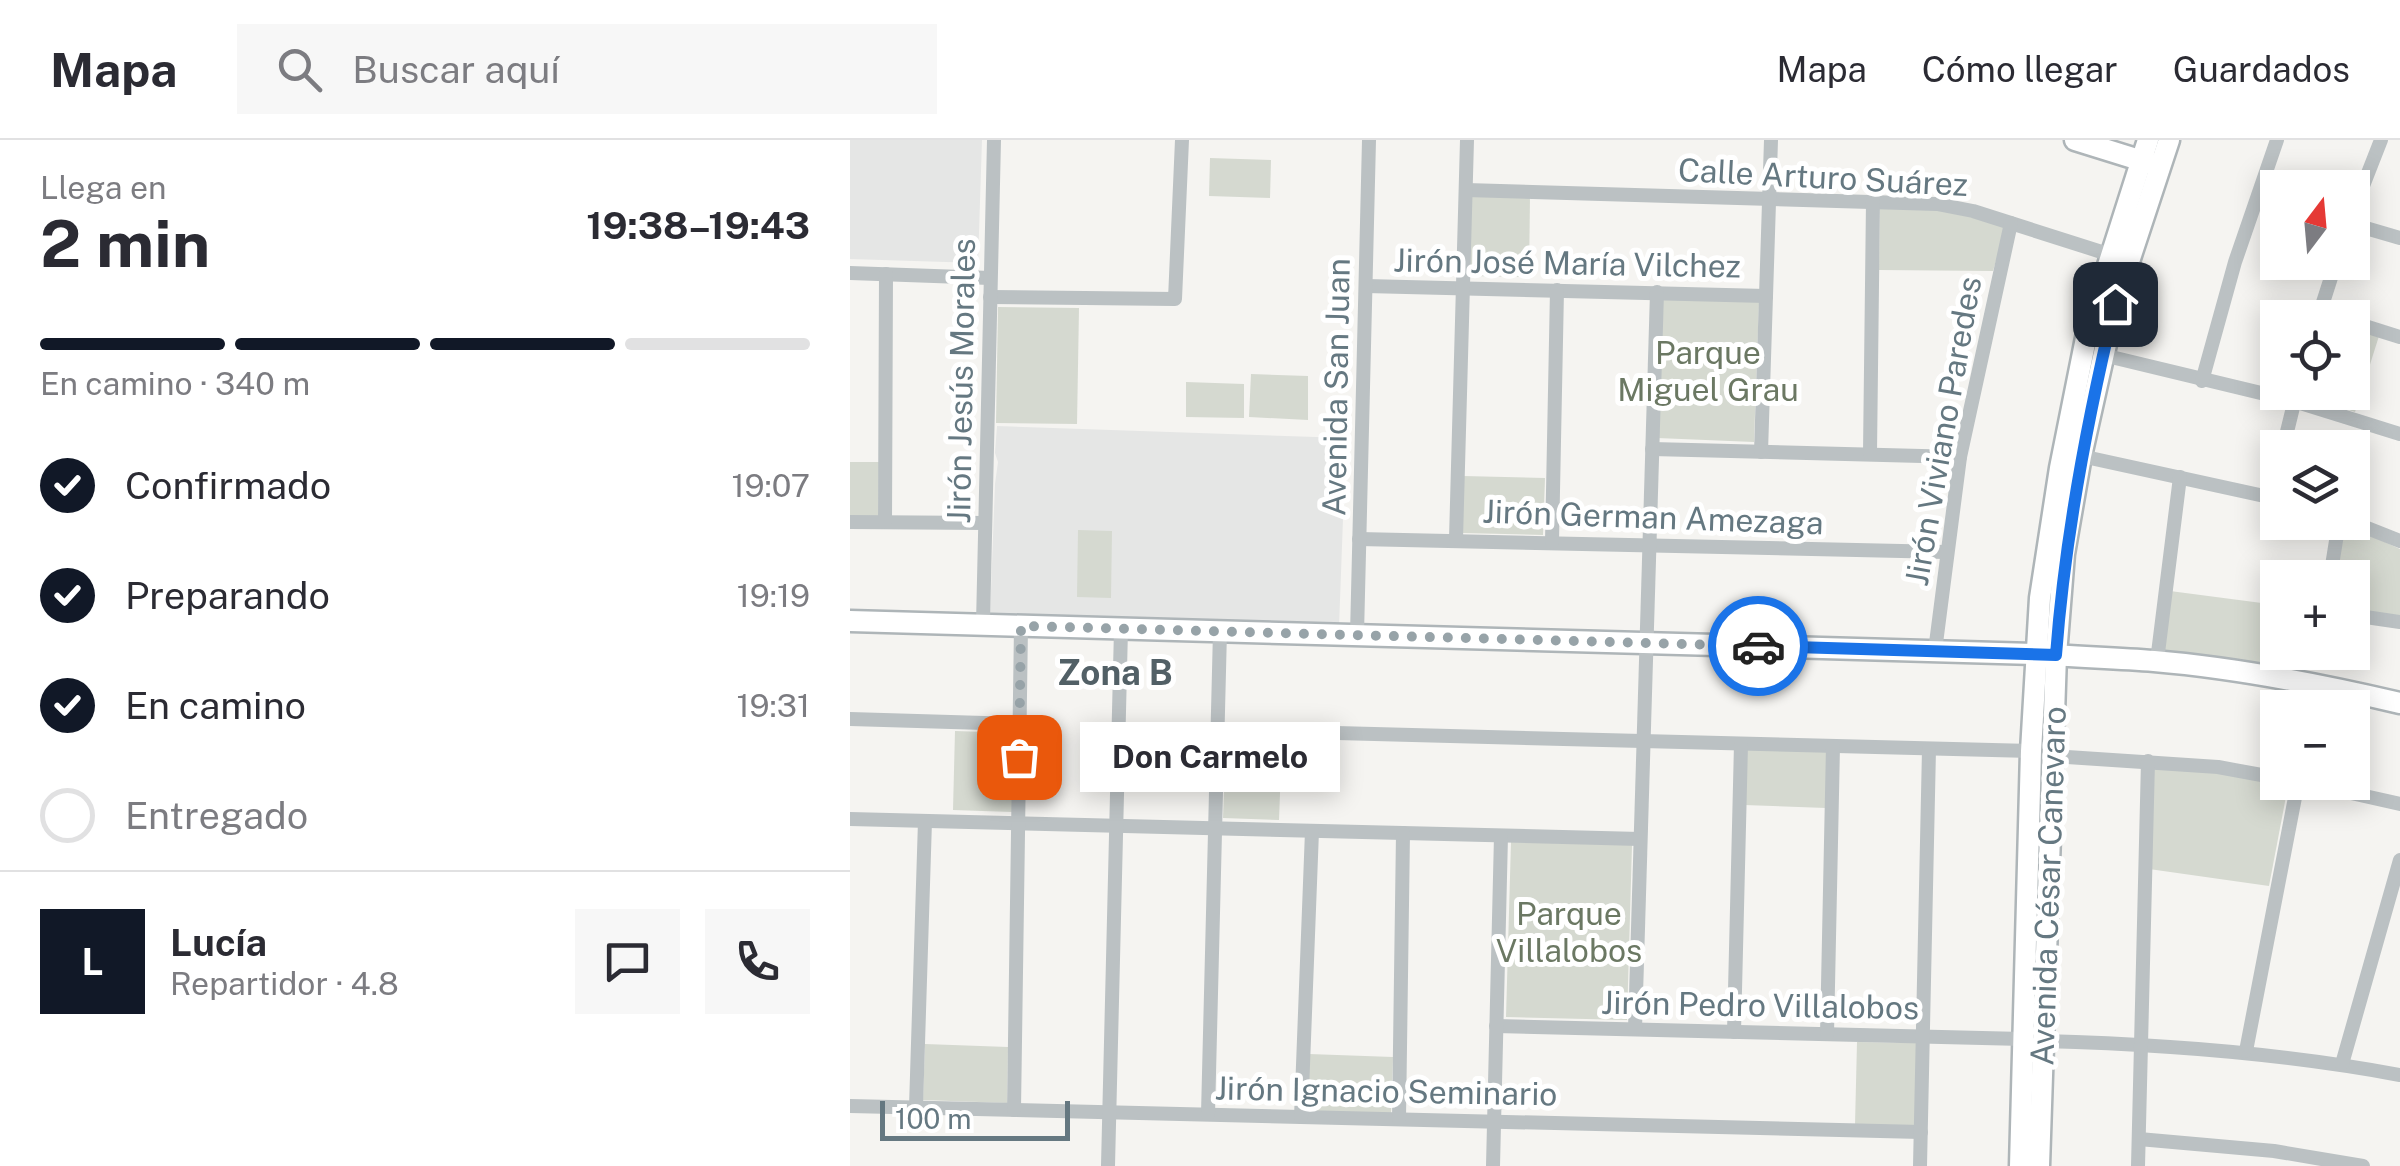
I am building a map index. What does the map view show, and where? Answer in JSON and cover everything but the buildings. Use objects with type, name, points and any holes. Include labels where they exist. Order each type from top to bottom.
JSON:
[{"type":"main road","points":[[2075,140],[2153,148]]},
{"type":"main road","name":"Avenida César Canevaro","points":[[2046,654],[2040,598],[2060,468],[2088,328],[2110,255],[2153,148]]},
{"type":"main road","name":"Avenida César Canevaro","points":[[2020,1166],[2033,1040],[2046,654],[2081,456],[2153,148]]},
{"type":"main road","points":[[850,621],[2046,654],[2156,661],[2327,686],[2400,704]]},
{"type":"main road","name":"Avenida César Canevaro","points":[[2033,1040],[2039,1166]]},
{"type":"street","name":"Jirón Jesús Morales","points":[[982,624],[994,140]]},
{"type":"street","points":[[990,297],[1175,299],[1182,140]]},
{"type":"street","name":"Avenida San Juan","points":[[1357,634],[1369,140]]},
{"type":"street","points":[[1456,539],[1467,140]]},
{"type":"street","points":[[1762,452],[1771,140]]},
{"type":"street","points":[[2202,381],[2235,262],[2277,140]]},
{"type":"street","points":[[2369,170],[2381,140]]},
{"type":"street","name":"Calle Arturo Suárez","points":[[1466,190],[1874,201],[1954,207],[2110,255]]},
{"type":"street","points":[[1870,453],[1874,201]]},
{"type":"street","name":"Jirón Viviano Paredes","points":[[1934,651],[1960,457],[2011,223]]},
{"type":"street","points":[[2370,229],[2400,238]]},
{"type":"street","points":[[850,273],[990,278]]},
{"type":"street","points":[[885,522],[886,274]]},
{"type":"street","name":"Jirón José María Vilchez","points":[[1366,286],[1766,296]]},
{"type":"street","points":[[1552,542],[1557,290]]},
{"type":"street","points":[[1635,1029],[1657,292]]},
{"type":"street","points":[[2370,327],[2400,336]]},
{"type":"street","points":[[2103,355],[2202,381],[2260,391]]},
{"type":"street","points":[[2332,410],[2400,434]]},
{"type":"street","points":[[1652,450],[1960,457]]},
{"type":"street","points":[[2081,456],[2260,495]]},
{"type":"street","points":[[2156,661],[2180,477]]},
{"type":"street","points":[[850,522],[985,523]]},
{"type":"street","points":[[2370,529],[2400,541]]},
{"type":"street","name":"Jirón German Amezaga","points":[[1360,538],[1946,552]]},
{"type":"street","points":[[2370,618],[2400,622]]},
{"type":"street","points":[[1014,1110],[1021,626]]},
{"type":"street","points":[[1108,1166],[1121,629]]},
{"type":"street","points":[[1208,1114],[1220,631]]},
{"type":"street","points":[[850,719],[1020,724]]},
{"type":"street","points":[[1219,730],[1929,749],[2148,762],[2260,775]]},
{"type":"street","points":[[1734,1032],[1741,744]]},
{"type":"street","points":[[1826,1034],[1833,746]]},
{"type":"street","points":[[1920,1166],[1929,749]]},
{"type":"street","points":[[2138,1166],[2148,762]]},
{"type":"street","points":[[2370,797],[2400,804]]},
{"type":"street","points":[[2246,1051],[2296,800]]},
{"type":"street","points":[[850,819],[1640,839]]},
{"type":"street","points":[[916,1107],[925,821]]},
{"type":"street","points":[[1301,1116],[1312,830]]},
{"type":"street","points":[[1399,1119],[1402,833]]},
{"type":"street","points":[[1493,1166],[1501,836]]},
{"type":"street","points":[[2342,1064],[2400,860]]},
{"type":"street","name":"Jirón Pedro Villalobos","points":[[1496,1026],[2140,1043],[2246,1051],[2400,1075]]},
{"type":"street","name":"Jirón Ignacio Seminario","points":[[850,1106],[1921,1132]]},
{"type":"street","points":[[2138,1138],[2274,1151],[2363,1166]]},
{"type":"shaded area","points":[[850,140],[982,140],[978,263],[850,259]]},
{"type":"shaded area","points":[[997,426],[1346,438],[1339,627],[990,617]]},
{"type":"green space","points":[[1210,158],[1271,160],[1270,198],[1209,196]]},
{"type":"green space","points":[[1470,195],[1530,196],[1529,277],[1469,276]]},
{"type":"green space","points":[[1880,206],[1935,207],[2006,227],[1993,271],[1879,270]]},
{"type":"green space","name":"Parque Miguel Grau","points":[[1662,298],[1759,302],[1754,442],[1657,438]]},
{"type":"green space","points":[[998,307],[1079,308],[1077,424],[996,423]]},
{"type":"green space","points":[[2370,333],[2379,336],[2370,364]]},
{"type":"green space","points":[[1251,374],[1308,376],[1308,420],[1249,417]]},
{"type":"green space","points":[[1186,382],[1244,384],[1244,418],[1186,417]]},
{"type":"green space","points":[[850,462],[879,462],[878,518],[850,517]]},
{"type":"green space","points":[[1463,476],[1545,478],[1543,535],[1462,533]]},
{"type":"green space","points":[[1078,530],[1112,531],[1111,598],[1077,597]]},
{"type":"green space","points":[[2370,535],[2400,549],[2400,616],[2370,612],[2370,560],[2338,560],[2342,540],[2370,540]]},
{"type":"green space","points":[[2170,591],[2260,603],[2260,667],[2162,654]]},
{"type":"green space","points":[[955,731],[1014,733],[1012,812],[953,810]]},
{"type":"green space","points":[[1226,739],[1282,741],[1279,820],[1223,818]]},
{"type":"green space","points":[[1746,749],[1828,751],[1826,808],[1744,805]]},
{"type":"green space","points":[[2154,766],[2260,780],[2260,800],[2285,800],[2269,886],[2149,869]]},
{"type":"green space","name":"Parque Villalobos","points":[[1511,842],[1632,845],[1627,1020],[1506,1017]]},
{"type":"green space","points":[[1857,1042],[1917,1043],[1915,1126],[1855,1125]]},
{"type":"green space","points":[[925,1044],[1008,1047],[1007,1103],[923,1100]]},
{"type":"green space","points":[[1309,1054],[1393,1057],[1391,1114],[1307,1111]]},
{"type":"way so far","points":[[1019,757],[1021,626],[1758,646]]},
{"type":"place","name":"Don Carmelo","points":[[1019,757]]},
{"type":"district","name":"Zona B","points":[[1115,672]]},
{"type":"route","points":[[1758,646],[2056,655],[2073,498],[2115,304]]}]
